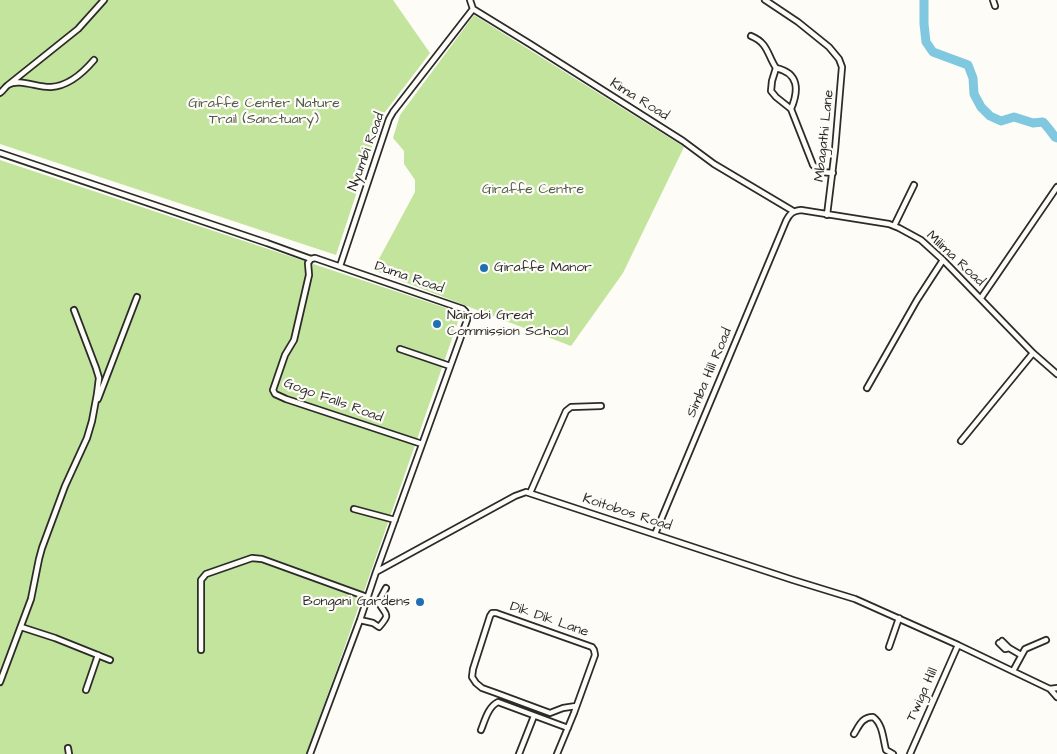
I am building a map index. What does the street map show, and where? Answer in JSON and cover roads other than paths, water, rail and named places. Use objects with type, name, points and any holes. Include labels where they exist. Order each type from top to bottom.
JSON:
[{"type":"street","points":[[0,94],[8,85],[78,29],[104,0]]},
{"type":"street","points":[[470,0],[473,9]]},
{"type":"street","name":"Mbagathi Lane","points":[[765,0],[798,22],[829,47],[840,59],[842,81],[828,215]]},
{"type":"street","points":[[993,0],[995,6]]},
{"type":"street","name":"Kima Road","points":[[473,9],[683,141],[714,164],[793,211]]},
{"type":"street","name":"Nyumbi Road","points":[[340,266],[389,119],[473,9]]},
{"type":"street","points":[[751,36],[764,44],[776,68],[788,72],[793,78],[796,84],[791,110]]},
{"type":"street","points":[[8,85],[14,82],[21,82],[50,87],[58,86],[80,75],[94,60]]},
{"type":"street","points":[[776,68],[771,91],[791,110],[813,165],[821,172],[833,173]]},
{"type":"street","name":"Duma Road","points":[[0,153],[464,309],[467,314],[467,320],[450,366]]},
{"type":"street","points":[[894,226],[914,184]]},
{"type":"street","points":[[980,298],[1057,187]]},
{"type":"street","name":"Milima Road","points":[[793,211],[801,210],[890,224],[921,240],[943,260],[1033,353],[1057,374]]},
{"type":"street","name":"Simba Hill Road","points":[[655,534],[786,221],[789,214],[793,211]]},
{"type":"street","name":"Gogo Falls Road","points":[[311,259],[308,263],[309,275],[294,340],[285,355],[273,390],[275,394],[422,444]]},
{"type":"street","points":[[867,388],[917,300],[943,260]]},
{"type":"street","points":[[94,409],[137,297]]},
{"type":"street","points":[[0,682],[31,599],[42,548],[92,421],[99,378],[74,310]]},
{"type":"street","points":[[310,754],[360,620],[450,366],[400,349]]},
{"type":"street","points":[[961,441],[1033,353]]},
{"type":"street","points":[[376,572],[515,496],[526,492],[530,493],[566,411],[571,407],[602,406]]},
{"type":"street","name":"Koitobos Road","points":[[530,493],[855,599],[900,618],[1050,689]]},
{"type":"street","points":[[354,509],[395,520]]},
{"type":"street","points":[[201,650],[201,580],[206,574],[252,558],[271,562],[367,598]]},
{"type":"street","points":[[360,620],[373,623],[379,627],[385,620],[387,613],[379,603],[386,588]]},
{"type":"street","name":"Dik Dik Lane","points":[[557,754],[574,713],[595,655],[594,650],[592,647],[492,613],[472,668],[472,677],[476,683],[482,688],[550,712],[576,706]]},
{"type":"street","points":[[890,647],[900,618]]},
{"type":"street","points":[[21,627],[55,638],[110,660]]},
{"type":"street","points":[[1013,671],[1023,651],[1043,639]]},
{"type":"street","points":[[1001,642],[1005,650],[1009,648],[1021,655]]},
{"type":"street","name":"Twiga Hill","points":[[910,754],[958,645]]},
{"type":"street","points":[[86,690],[98,655]]},
{"type":"street","points":[[1050,689],[1057,688]]},
{"type":"street","points":[[1050,689],[1057,697]]},
{"type":"street","points":[[481,730],[491,707],[494,703],[498,702],[568,728]]},
{"type":"street","points":[[518,754],[534,716]]},
{"type":"street","points":[[854,734],[862,721],[873,717],[876,719],[882,733],[886,750],[893,754]]},
{"type":"street","points":[[68,748],[69,754]]},
{"type":"waterway","points":[[924,0],[926,42],[933,52],[968,65],[973,78],[974,94],[981,107],[990,116],[1001,121],[1014,117],[1033,123],[1043,122],[1057,138]]},
{"type":"place","name":"Giraffe Manor","points":[[484,268]]},
{"type":"place","name":"Nairobi Great Commission School","points":[[437,324]]},
{"type":"place","name":"Bongani Gardens","points":[[420,602]]},
{"type":"park label","name":"Giraffe Center Nature Trail (Sanctuary)","points":[[264,112]]},
{"type":"park label","name":"Giraffe Centre","points":[[533,190]]}]
